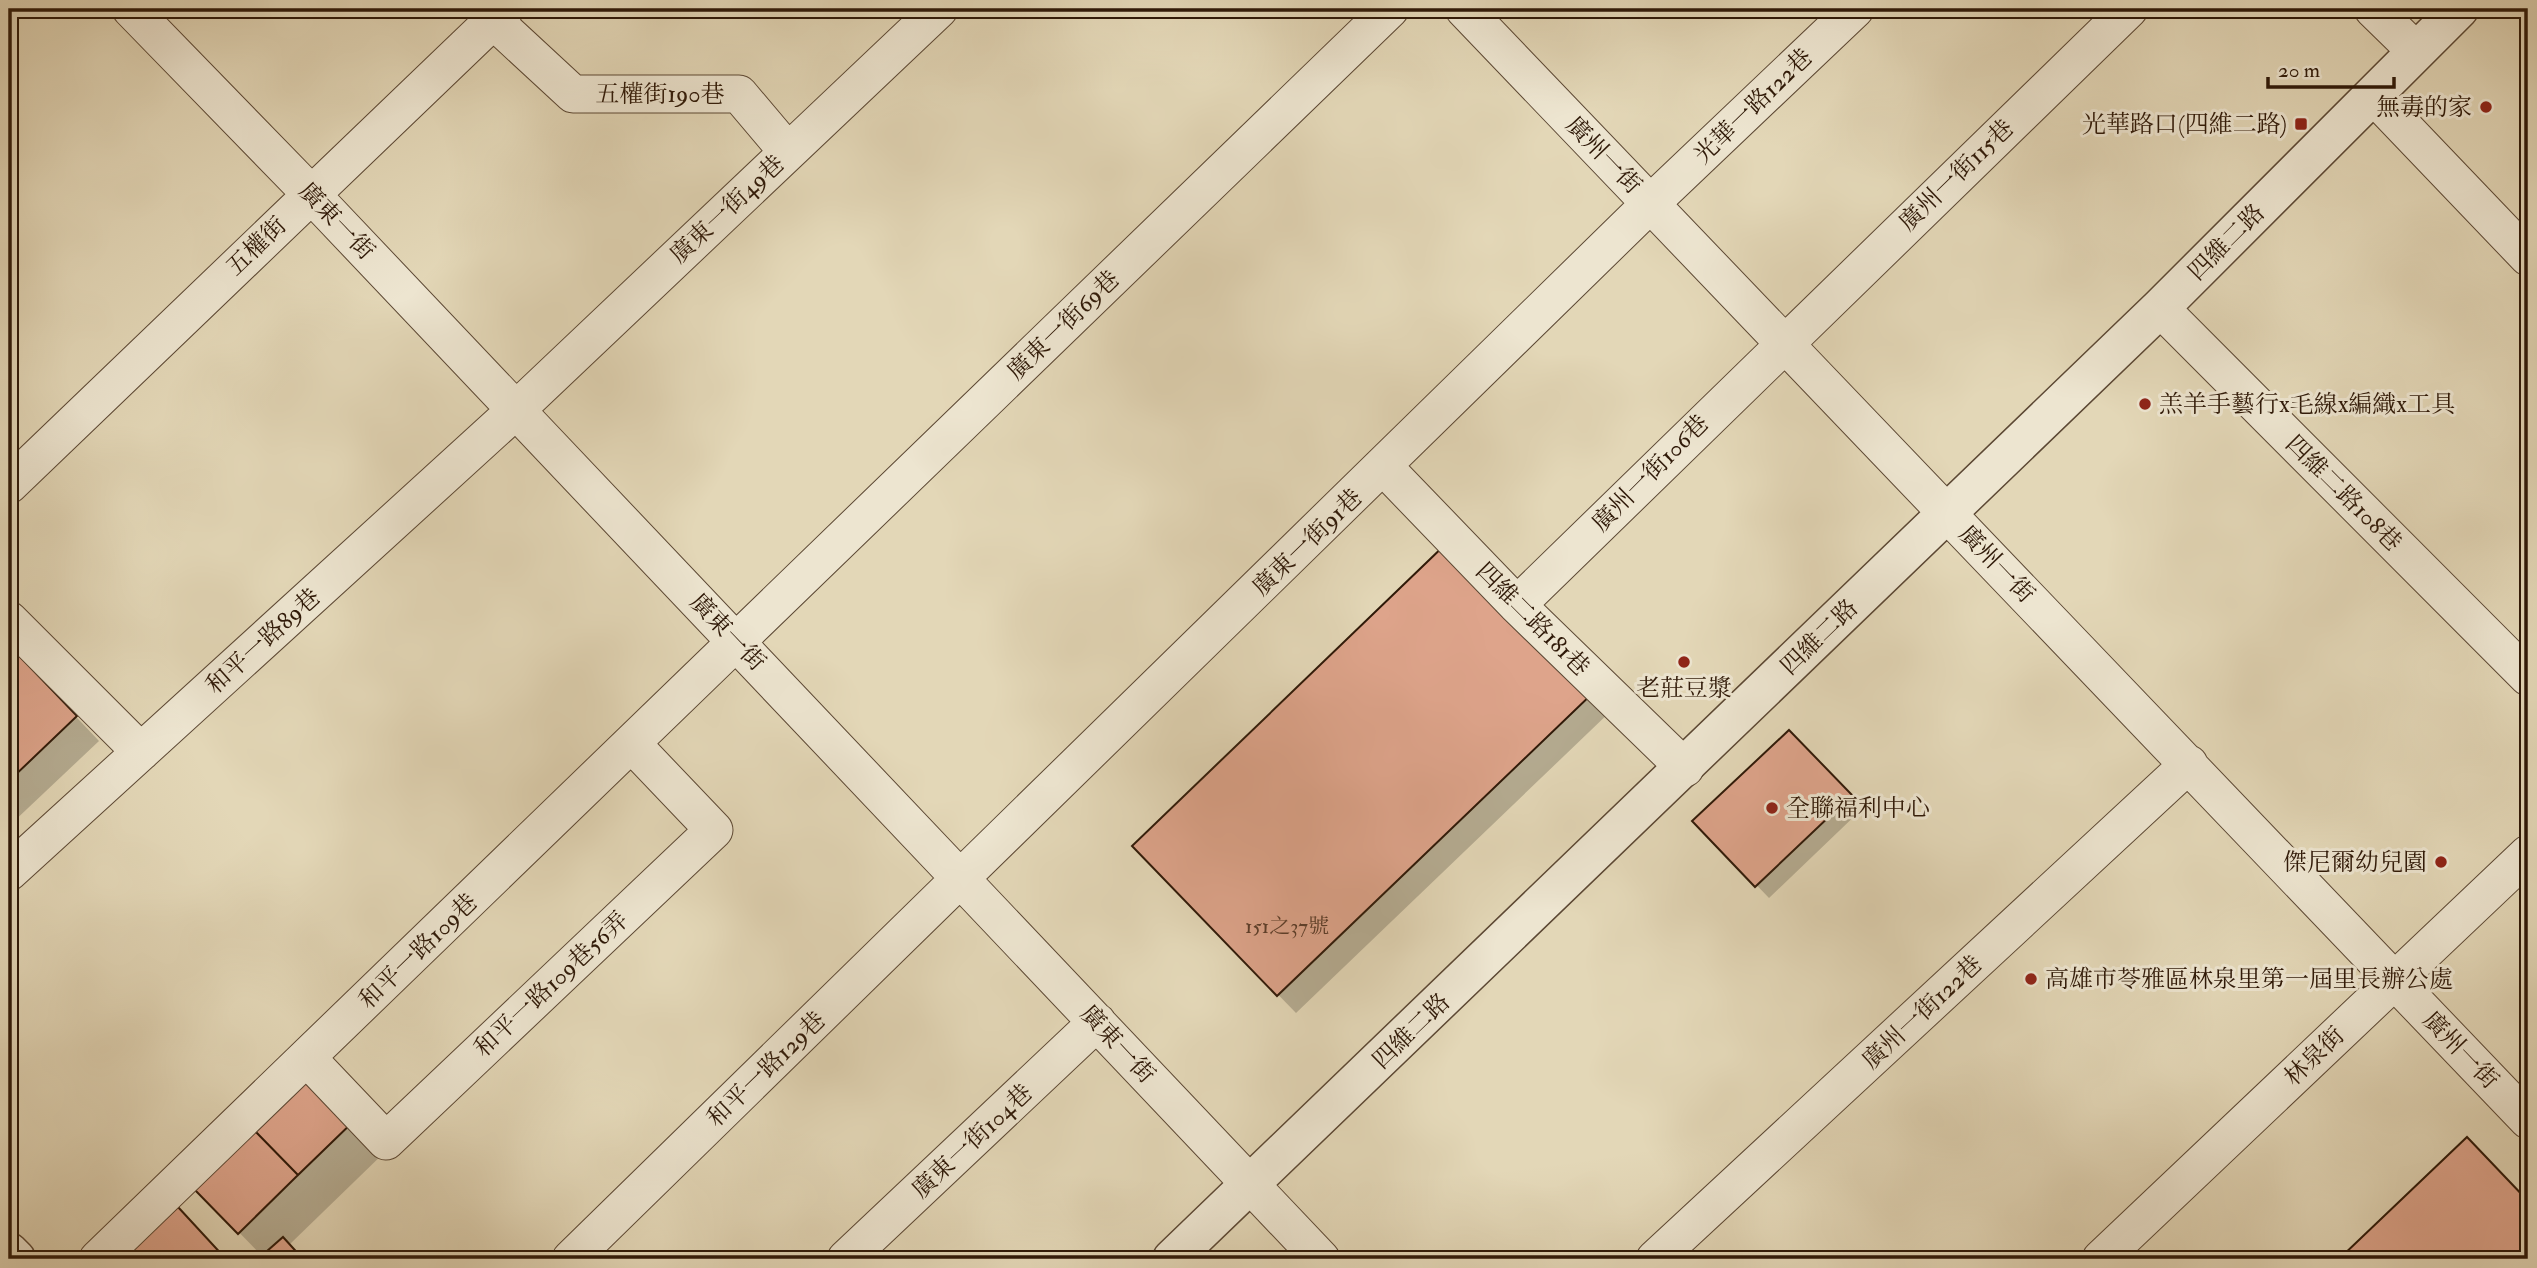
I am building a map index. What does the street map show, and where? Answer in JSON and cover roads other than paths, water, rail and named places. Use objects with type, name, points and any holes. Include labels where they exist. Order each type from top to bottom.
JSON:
[{"type":"street","name":"廣東一街","points":[[131,9],[311,194],[1321,1259]]},
{"type":"street","name":"廣東一街49巷","points":[[516,410],[939,9]]},
{"type":"street","name":"廣東一街69巷","points":[[737,642],[1390,9]]},
{"type":"street","name":"廣州一街","points":[[1464,9],[2528,1120]]},
{"type":"street","name":"光華一路122巷","points":[[1651,203],[1856,9]]},
{"type":"street","name":"廣州一街115巷","points":[[1784,342],[2129,9]]},
{"type":"street","points":[[2373,9],[2416,51]]},
{"type":"street","name":"四維二路","points":[[1172,1259],[2160,308],[2459,9]]},
{"type":"street","name":"五權街","points":[[9,485],[499,15]]},
{"type":"street","name":"五權街190巷","points":[[499,15],[573,94],[739,94],[788,152]]},
{"type":"street","points":[[2373,95],[2528,257]]},
{"type":"street","name":"廣東一街91巷","points":[[962,879],[1651,203]]},
{"type":"street","name":"四維二路108巷","points":[[2160,308],[2528,677]]},
{"type":"street","name":"廣州一街106巷","points":[[1517,605],[1784,342]]},
{"type":"street","name":"和平一路89巷","points":[[9,872],[516,410]]},
{"type":"street","name":"四維二路181巷","points":[[1384,467],[1517,605],[1685,768]]},
{"type":"street","points":[[9,620],[141,752]]},
{"type":"street","name":"和平一路109巷","points":[[98,1259],[737,642]]},
{"type":"street","name":"和平一路109巷56弄","points":[[307,1058],[386,1141],[714,830],[632,744]]},
{"type":"street","name":"廣州一街122巷","points":[[1655,1259],[2189,764]]},
{"type":"street","name":"林泉街","points":[[2101,1259],[2528,854]]},
{"type":"street","name":"和平一路129巷","points":[[571,1259],[962,879]]},
{"type":"street","name":"廣東一街104巷","points":[[846,1259],[1097,1022]]},
{"type":"street","points":[[9,1252],[16,1259]]},
{"type":"place","name":"無毒的家","points":[[2486,107]]},
{"type":"place","name":"光華路口(四維二路)","points":[[2301,124]]},
{"type":"place","name":"羔羊手藝行x毛線x編織x工具","points":[[2145,404]]},
{"type":"place","name":"老莊豆漿","points":[[1684,662]]},
{"type":"place","name":"全聯福利中心","points":[[1772,808]]},
{"type":"place","name":"傑尼爾幼兒園","points":[[2441,862]]},
{"type":"place","name":"高雄市苓雅區林泉里第一屆里長辦公處","points":[[2031,979]]}]
